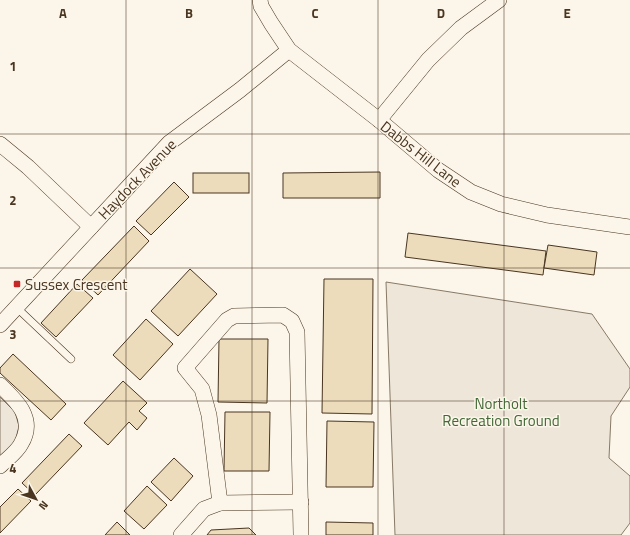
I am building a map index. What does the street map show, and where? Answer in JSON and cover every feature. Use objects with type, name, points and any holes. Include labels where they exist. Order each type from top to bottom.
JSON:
[{"type":"street","name":"Dabbs Hill Lane","points":[[260,0],[271,23],[289,50],[379,120],[438,170],[471,192],[501,204],[547,215],[630,227]]},
{"type":"street","points":[[379,120],[428,60],[461,28],[499,0]]},
{"type":"street","name":"Haydock Avenue","points":[[2,319],[169,144],[240,90],[289,50]]},
{"type":"street","points":[[0,144],[28,167],[91,227]]},
{"type":"street","points":[[220,503],[209,415],[202,389],[185,368],[227,320],[234,316],[282,315],[292,321],[297,332],[301,535]]},
{"type":"street","points":[[0,385],[14,398],[24,412],[26,429],[21,444],[0,466]]},
{"type":"street","points":[[181,535],[204,510],[220,503],[301,502]]},
{"type":"lane","points":[[16,306],[71,359]]},
{"type":"green space","name":"Northolt Recreation Ground","points":[[386,282],[592,314],[630,369],[630,387],[611,416],[609,458],[630,476],[630,523],[621,535],[395,535]]},
{"type":"green space","points":[[0,397],[15,412],[19,426],[15,442],[0,458]]},
{"type":"building","points":[[380,172],[380,198],[283,198],[283,173]]},
{"type":"building","points":[[193,173],[249,173],[249,193],[193,193]]},
{"type":"building","points":[[174,182],[189,197],[151,235],[136,221]]},
{"type":"building","points":[[134,226],[149,241],[98,295],[82,280]]},
{"type":"building","points":[[408,233],[546,251],[543,275],[405,257]]},
{"type":"building","points":[[548,245],[597,252],[594,275],[544,268]]},
{"type":"building","points":[[190,269],[217,294],[178,336],[151,311]]},
{"type":"building","points":[[324,279],[373,279],[372,414],[322,413]]},
{"type":"building","points":[[77,284],[93,298],[56,337],[41,323]]},
{"type":"building","points":[[146,319],[173,344],[140,380],[113,355]]},
{"type":"building","points":[[219,339],[268,339],[267,403],[218,402]]},
{"type":"building","points":[[13,354],[66,404],[51,420],[0,373],[0,368]]},
{"type":"building","points":[[123,381],[147,403],[139,411],[147,418],[137,430],[129,422],[108,445],[84,423]]},
{"type":"building","points":[[225,412],[270,412],[269,471],[224,471]]},
{"type":"building","points":[[327,421],[374,422],[373,487],[326,487]]},
{"type":"building","points":[[69,434],[82,446],[35,495],[22,483]]},
{"type":"building","points":[[174,458],[193,476],[171,501],[151,482]]},
{"type":"building","points":[[147,486],[167,505],[144,529],[124,511]]},
{"type":"building","points":[[18,489],[31,501],[0,533],[0,507]]},
{"type":"building","points":[[117,522],[130,535],[105,535]]},
{"type":"building","points":[[326,522],[373,523],[373,535],[326,535]]},
{"type":"building","points":[[249,528],[256,535],[207,535],[211,530]]},
{"type":"place","name":"Sussex Crescent","points":[[17,284]]}]
